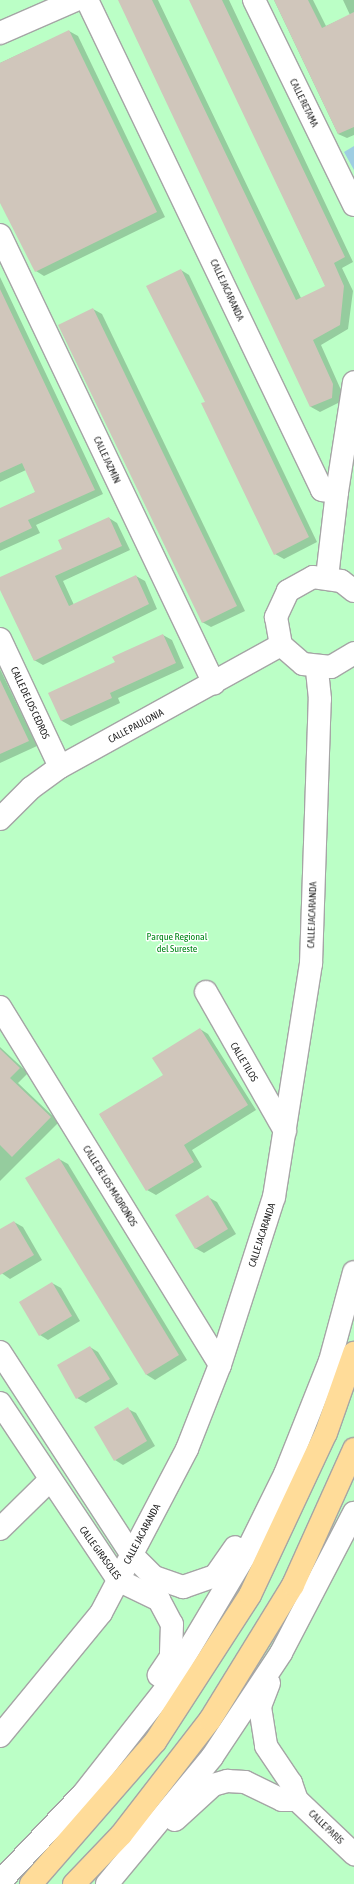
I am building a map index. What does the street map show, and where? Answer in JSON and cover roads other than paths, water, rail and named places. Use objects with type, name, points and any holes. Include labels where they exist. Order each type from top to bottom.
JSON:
[{"type":"main road","points":[[31,1884],[155,1742],[250,1595],[326,1433],[354,1353]]},
{"type":"main road","points":[[74,1884],[121,1835],[210,1720],[293,1585],[354,1449]]},
{"type":"street","points":[[0,33],[76,0]]},
{"type":"street","name":"CALLE JACARANDA","points":[[87,0],[322,490],[337,492]]},
{"type":"street","name":"CALLE RETAMA","points":[[254,0],[354,205]]},
{"type":"street","name":"CALLE JAZMÍN","points":[[0,235],[214,684]]},
{"type":"street","points":[[327,577],[337,492],[354,382]]},
{"type":"street","points":[[354,591],[327,577],[299,582],[280,603],[276,631],[281,645],[303,664],[317,668],[331,667],[354,653]]},
{"type":"street","name":"CALLE DE LOS CEDROS","points":[[0,639],[60,767]]},
{"type":"street","name":"CALLE PAULONIA","points":[[0,819],[31,788],[60,767],[214,684],[281,645]]},
{"type":"street","name":"CALLE JACARANDA","points":[[0,1736],[102,1613],[130,1554],[187,1449],[220,1365],[274,1197],[311,964],[320,699],[317,668]]},
{"type":"street","name":"CALLE TILOS","points":[[206,992],[285,1131]]},
{"type":"street","name":"CALLE DE LOS MADROÑOS","points":[[0,1007],[220,1365]]},
{"type":"street","points":[[0,1882],[83,1794],[164,1691],[244,1557],[285,1474],[330,1361],[354,1272]]},
{"type":"street","points":[[0,1352],[130,1554],[154,1577],[184,1587],[215,1576],[285,1474]]},
{"type":"street","name":"CALLE GIRASOLES","points":[[0,1403],[49,1481],[118,1580],[158,1600],[172,1624],[171,1657],[83,1794]]},
{"type":"street","points":[[0,1529],[49,1481]]},
{"type":"street","points":[[123,1868],[212,1757],[281,1653],[354,1513]]},
{"type":"street","points":[[107,1884],[213,1785],[227,1781],[245,1782],[282,1800],[297,1800],[291,1783],[266,1746],[260,1707],[281,1653]]},
{"type":"street","name":"CALLE PARÍS","points":[[297,1800],[346,1835],[354,1854]]},
{"type":"water","points":[[354,146],[354,170],[344,152]]},
{"type":"park label","name":"Parque Regional del Sureste","points":[[177,942]]}]
